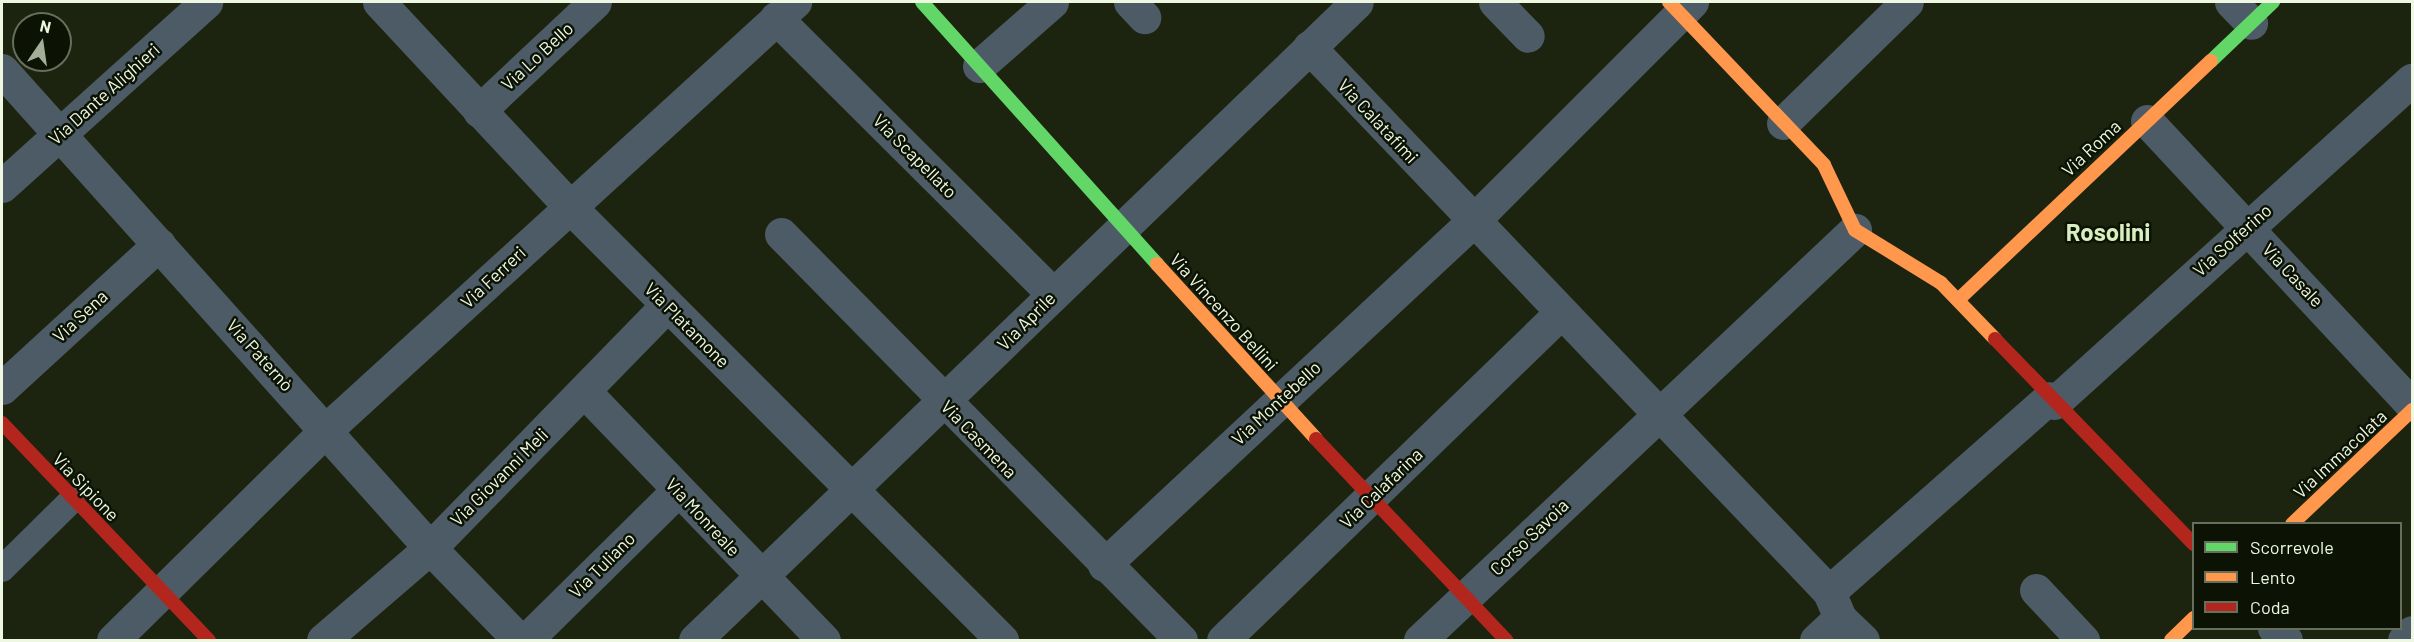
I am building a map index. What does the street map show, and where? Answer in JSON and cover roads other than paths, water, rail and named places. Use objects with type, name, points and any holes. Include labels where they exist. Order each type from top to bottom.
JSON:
[{"type":"street","name":"Via Dante Alighieri","points":[[2,186],[206,2]]},
{"type":"street","name":"Via Platamone","points":[[379,2],[570,207],[1002,640]]},
{"type":"street","name":"Via Vincenzo Bellini","points":[[922,2],[1279,400],[1370,499],[1506,640]]},
{"type":"street","points":[[979,66],[1052,2]]},
{"type":"street","name":"Via Aprile","points":[[695,640],[853,491],[1123,226],[1357,2]]},
{"type":"street","points":[[1495,2],[1528,36]]},
{"type":"street","points":[[1794,111],[1907,2]]},
{"type":"street","name":"Via Lo Bello","points":[[479,111],[591,3]]},
{"type":"street","points":[[1681,6],[1794,111],[1824,165],[1855,230],[1941,283],[2056,405],[2192,543]]},
{"type":"street","name":"Via Montebello","points":[[1104,565],[1461,231],[1681,6]]},
{"type":"street","name":"Via Roma","points":[[1958,300],[2226,45],[2252,9]]},
{"type":"street","name":"Via Ferreri","points":[[113,640],[153,583],[198,558],[327,429],[785,10]]},
{"type":"street","name":"Via Scapellato","points":[[785,10],[1053,294]]},
{"type":"street","name":"Via Calatafimi","points":[[1309,47],[1448,194],[1461,231],[1648,424],[1844,617]]},
{"type":"street","name":"Via Paternò","points":[[2,70],[327,429],[430,548],[519,640]]},
{"type":"street","name":"Via Solferino","points":[[1844,617],[2056,405],[2247,226],[2412,80]]},
{"type":"street","name":"Via Casale","points":[[2147,121],[2412,405]]},
{"type":"street","name":"Corso Savoia","points":[[1420,640],[1855,230]]},
{"type":"street","name":"Via Casmena","points":[[781,234],[1180,640]]},
{"type":"street","name":"Via Sena","points":[[2,388],[159,244]]},
{"type":"street","name":"Via Giovanni Meli","points":[[323,640],[430,548],[667,305]]},
{"type":"street","name":"Via Calafarina","points":[[1223,640],[1550,324]]},
{"type":"street","name":"Via Monreale","points":[[584,391],[761,578],[824,640]]},
{"type":"street","name":"Via Immacolata","points":[[2294,522],[2412,410]]},
{"type":"street","name":"Via Sipione","points":[[2,423],[72,500],[209,640]]},
{"type":"street","name":"Via Tuliano","points":[[526,640],[678,490]]},
{"type":"street","points":[[2036,590],[2083,640]]},
{"type":"street","points":[[1816,640],[1844,617]]},
{"type":"street","points":[[2171,640],[2192,619]]},
{"type":"street","points":[[2404,640],[2412,632]]},
{"type":"lane","points":[[2,569],[72,500]]},
{"type":"district","name":"Rosolini","points":[[2108,232]]}]
